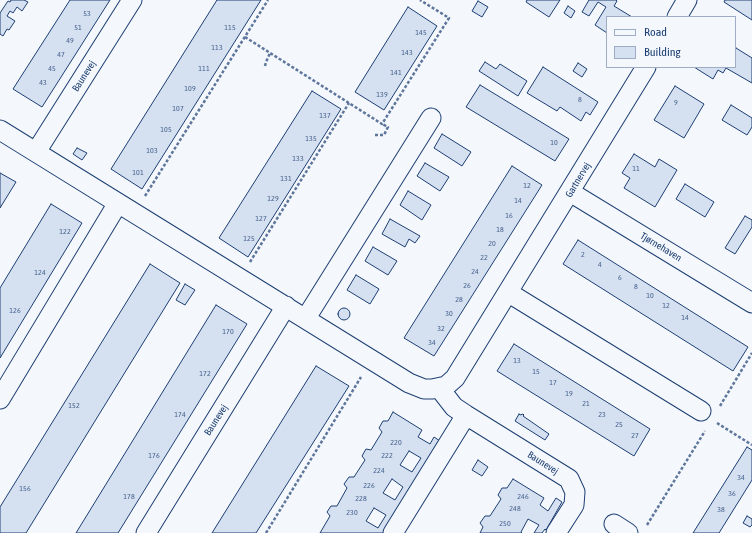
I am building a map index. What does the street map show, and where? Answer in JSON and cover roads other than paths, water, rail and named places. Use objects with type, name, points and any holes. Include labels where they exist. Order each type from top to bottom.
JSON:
[{"type":"street","name":"Baunevej","points":[[36,152],[132,0]]},
{"type":"street","points":[[678,16],[687,0]]},
{"type":"street","name":"Gartnervej","points":[[440,388],[451,383],[455,378],[509,293],[645,68]]},
{"type":"street","points":[[306,318],[431,118]]},
{"type":"street","points":[[0,130],[409,383],[424,389],[440,388]]},
{"type":"street","name":"Tjørnehaven","points":[[570,192],[752,303]]},
{"type":"street","points":[[0,399],[118,203]]},
{"type":"street","points":[[509,293],[706,416]]},
{"type":"street","name":"Baunevej","points":[[146,533],[286,306]]},
{"type":"street","name":"Baunevej","points":[[440,388],[454,407],[569,479],[575,492],[574,505],[556,533]]},
{"type":"street","points":[[393,533],[466,415]]}]
